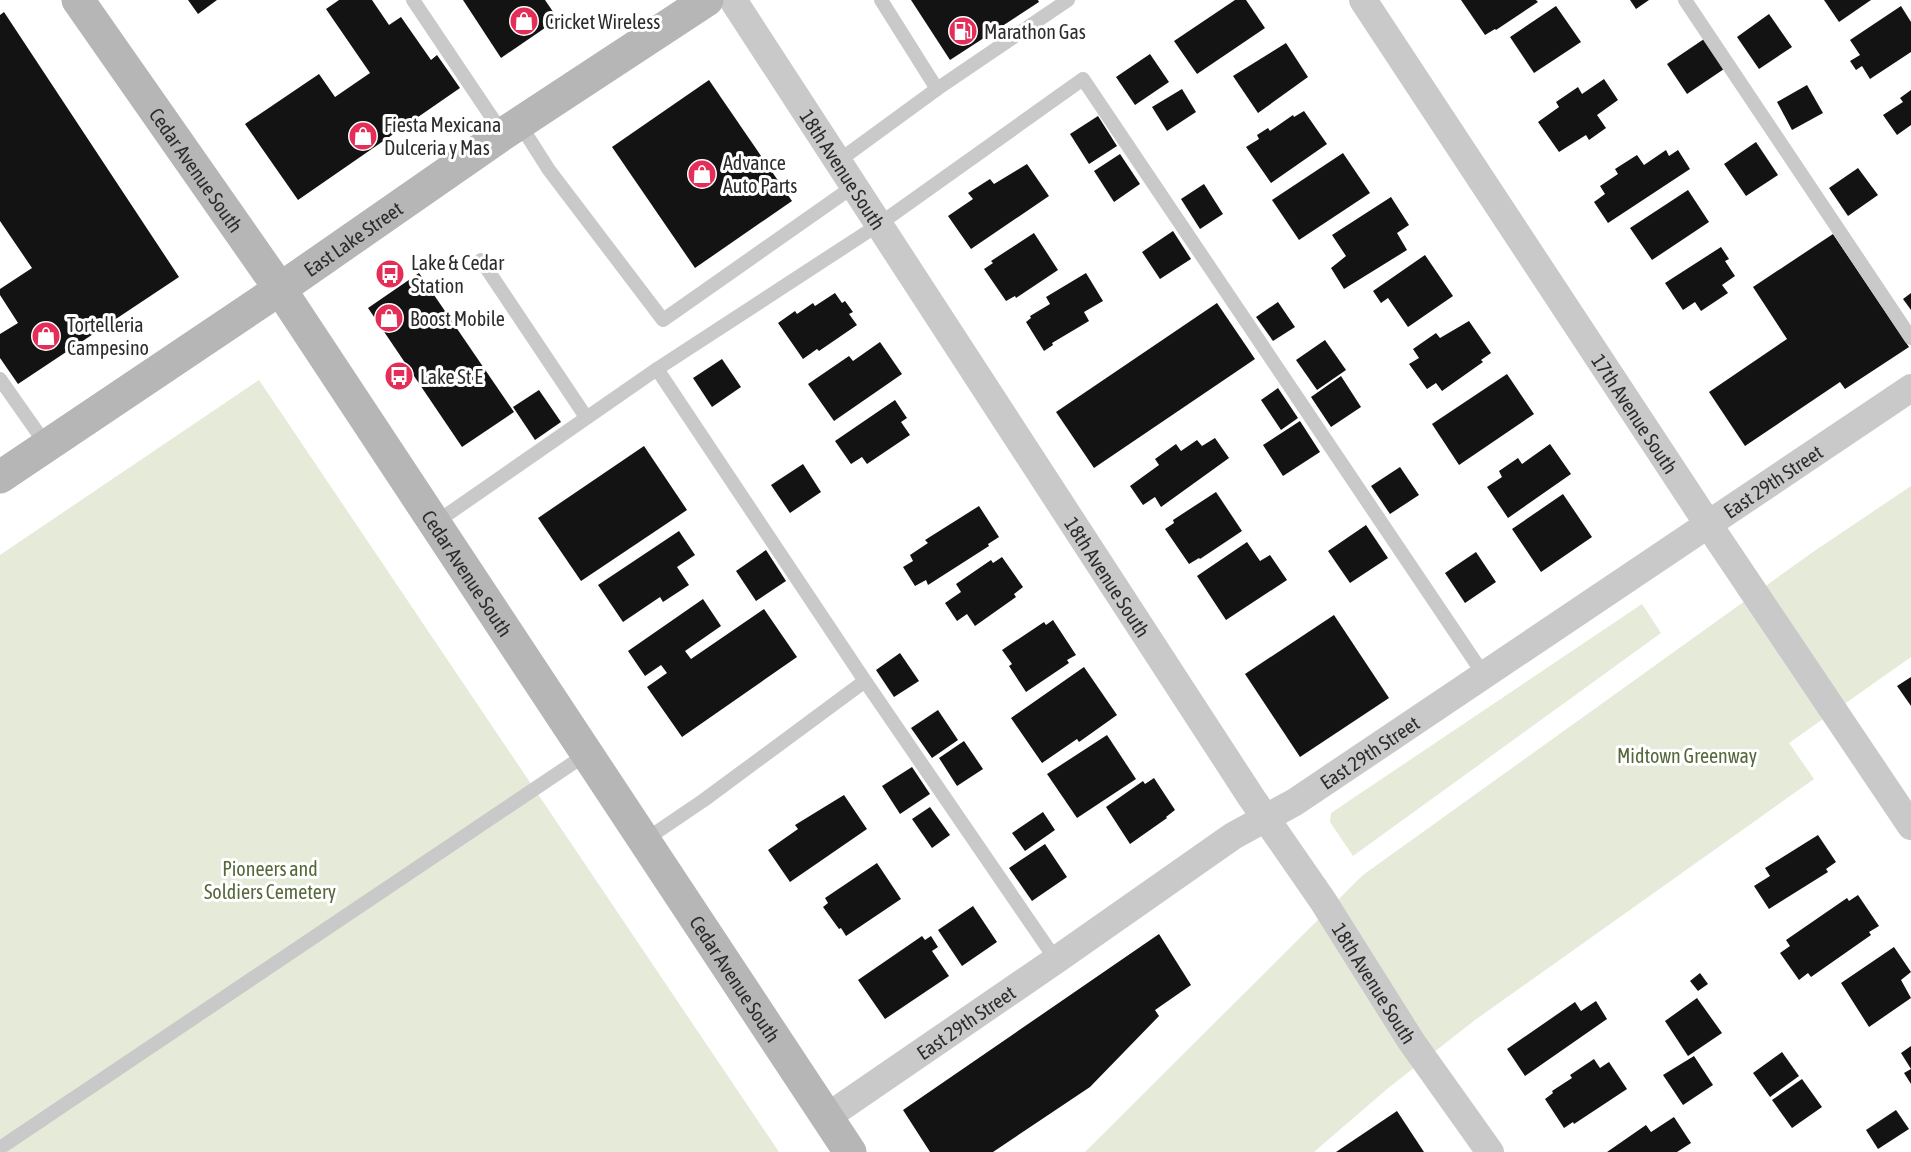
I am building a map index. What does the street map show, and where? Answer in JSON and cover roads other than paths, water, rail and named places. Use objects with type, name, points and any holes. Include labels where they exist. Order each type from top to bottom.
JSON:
[{"type":"main road","name":"Cedar Avenue South","points":[[78,0],[280,289],[850,1152]]},
{"type":"main road","name":"East Lake Street","points":[[0,477],[280,289],[511,128],[707,0]]},
{"type":"street","name":"18th Avenue South","points":[[733,0],[1265,817],[1323,901],[1412,1041],[1490,1152]]},
{"type":"street","name":"17th Avenue South","points":[[1363,0],[1708,524],[1911,826]]},
{"type":"street","name":"East 29th Street","points":[[827,1116],[1233,836],[1295,802],[1911,388]]},
{"type":"lane","points":[[413,0],[511,128],[549,170],[663,320],[854,186]]},
{"type":"lane","points":[[881,0],[937,89]]},
{"type":"lane","points":[[837,162],[937,89],[1068,0]]},
{"type":"lane","points":[[1685,0],[1911,338]]},
{"type":"lane","points":[[434,524],[657,369],[878,225],[1083,79],[1484,675]]},
{"type":"lane","points":[[481,260],[586,417]]},
{"type":"lane","points":[[657,369],[865,681],[1056,960]]},
{"type":"lane","points":[[0,379],[48,446]]},
{"type":"lane","points":[[645,840],[704,800],[865,681]]},
{"type":"lane","points":[[0,1148],[588,753]]},
{"type":"place","name":"Cricket Wireless","points":[[524,21]]},
{"type":"place","name":"Marathon Gas","points":[[963,31]]},
{"type":"place","name":"Fiesta Mexicana Dulceria y Mas","points":[[363,136]]},
{"type":"place","name":"Advance Auto Parts","points":[[702,174]]},
{"type":"place","name":"Lake & Cedar Station","points":[[390,274]]},
{"type":"place","name":"Boost Mobile","points":[[389,318]]},
{"type":"place","name":"Tortelleria Campesino","points":[[46,336]]},
{"type":"place","name":"Lake St E","points":[[399,376]]},
{"type":"park label","name":"Midtown Greenway","points":[[1687,755]]},
{"type":"park label","name":"Pioneers and Soldiers Cemetery","points":[[270,880]]}]
